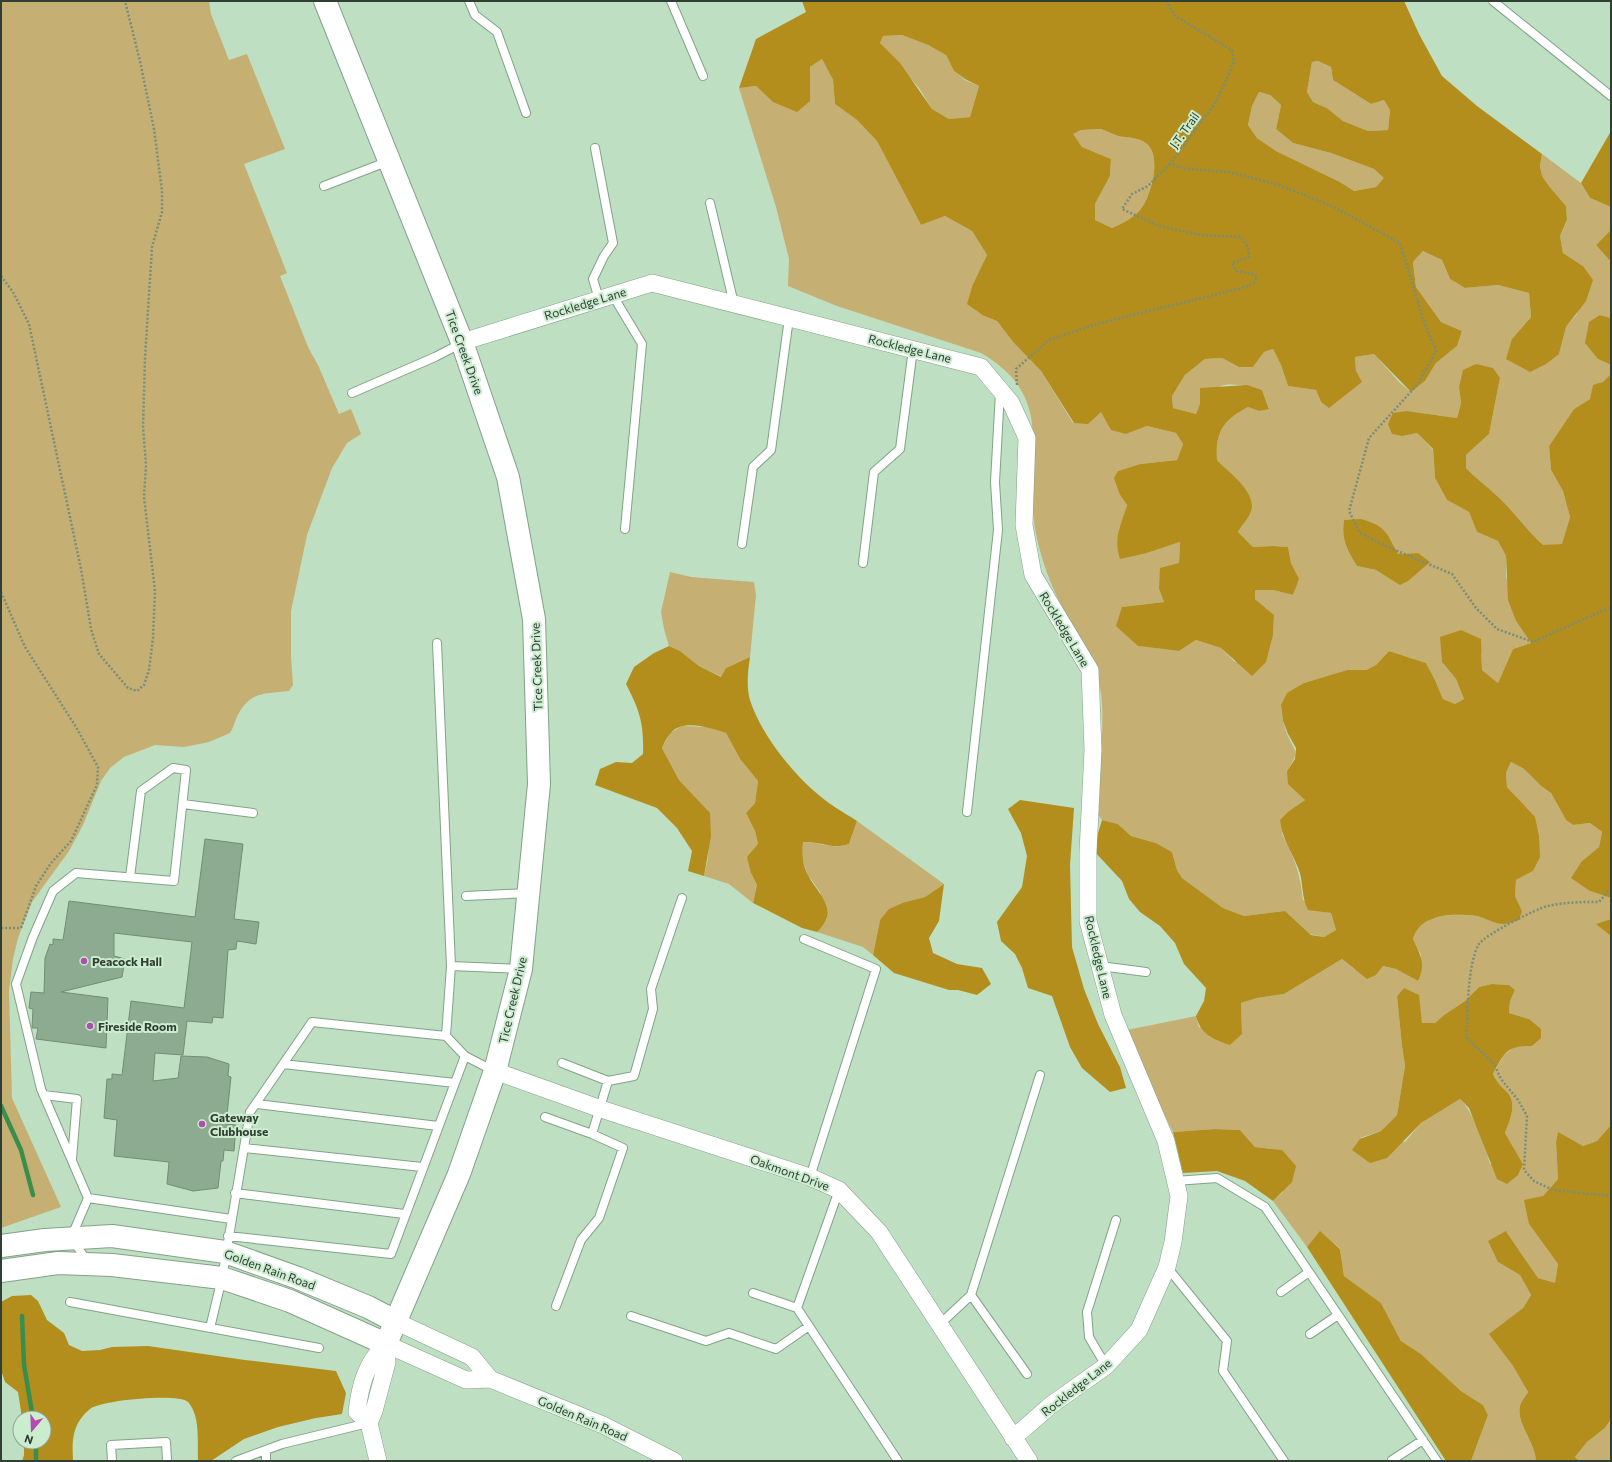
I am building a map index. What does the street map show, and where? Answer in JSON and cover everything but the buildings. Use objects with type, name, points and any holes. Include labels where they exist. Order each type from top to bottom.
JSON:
[{"type":"street","name":"Tice Creek Drive","points":[[325,1],[462,342],[508,477],[534,619],[539,784],[521,969],[495,1071],[459,1174],[386,1344],[387,1362],[374,1411],[369,1423]]},
{"type":"street","name":"Rockledge Lane","points":[[462,342],[605,296],[652,283],[981,366],[1009,390],[1011,402],[1027,438],[1024,525],[1033,575],[1090,670],[1093,750],[1088,852],[1088,921],[1113,1015],[1166,1141],[1179,1196],[1173,1242],[1167,1267],[1139,1330],[1106,1366],[1051,1406],[1013,1438]]},
{"type":"street","name":"Oakmont Drive","points":[[495,1071],[601,1109],[810,1177],[839,1190],[879,1232],[1029,1461]]},
{"type":"street","name":"Golden Rain Road","points":[[1,1246],[71,1238],[112,1236],[226,1244],[298,1278],[368,1307],[472,1357],[490,1379]]},
{"type":"street","name":"Golden Rain Road","points":[[11,1269],[58,1263],[90,1264],[222,1278],[290,1301],[466,1380],[490,1379],[603,1425],[674,1461]]},
{"type":"street","points":[[1,1281],[11,1269]]},
{"type":"street","points":[[369,1423],[378,1461]]},
{"type":"lane","points":[[469,1],[475,14],[497,32],[526,113]]},
{"type":"lane","points":[[671,1],[703,76]]},
{"type":"lane","points":[[1493,1],[1611,96]]},
{"type":"lane","points":[[595,148],[613,243],[604,256],[594,279],[605,296],[642,344],[625,529]]},
{"type":"lane","points":[[324,186],[390,161]]},
{"type":"lane","points":[[710,203],[734,304]]},
{"type":"lane","points":[[742,544],[753,467],[771,450],[789,318]]},
{"type":"lane","points":[[352,393],[435,357],[462,342]]},
{"type":"lane","points":[[863,563],[874,472],[900,450],[912,349]]},
{"type":"lane","points":[[967,812],[998,530],[995,482],[1009,390]]},
{"type":"lane","points":[[437,643],[450,966],[446,1036]]},
{"type":"lane","points":[[90,1264],[71,1238],[88,1198],[44,1095],[16,984],[33,937],[53,891],[76,873],[174,881],[186,770],[173,768],[141,791],[130,877]]},
{"type":"lane","points":[[183,804],[253,813]]},
{"type":"lane","points":[[466,896],[529,893]]},
{"type":"lane","points":[[562,1064],[608,1081],[634,1076],[653,1009],[651,989],[682,898]]},
{"type":"lane","points":[[804,939],[876,969],[810,1177]]},
{"type":"lane","points":[[450,966],[521,969]]},
{"type":"lane","points":[[1100,966],[1146,972]]},
{"type":"lane","points":[[210,1328],[222,1278],[226,1244],[250,1112],[257,1104],[312,1022],[446,1036],[465,1056],[495,1071]]},
{"type":"lane","points":[[226,1244],[390,1254],[422,1166],[465,1056]]},
{"type":"lane","points":[[283,1064],[455,1083]]},
{"type":"lane","points":[[939,1325],[971,1295],[1040,1075]]},
{"type":"lane","points":[[592,1134],[601,1109],[608,1081]]},
{"type":"lane","points":[[44,1095],[77,1099],[72,1161]]},
{"type":"lane","points":[[257,1104],[438,1126]]},
{"type":"lane","points":[[545,1117],[592,1134],[623,1148],[599,1218],[581,1240],[556,1306]]},
{"type":"lane","points":[[244,1148],[422,1166]]},
{"type":"lane","points":[[1175,1181],[1217,1178],[1265,1207],[1436,1461]]},
{"type":"lane","points":[[797,1308],[839,1190]]},
{"type":"lane","points":[[235,1194],[404,1214]]},
{"type":"lane","points":[[88,1198],[231,1219]]},
{"type":"lane","points":[[1106,1366],[1090,1337],[1087,1312],[1116,1220]]},
{"type":"lane","points":[[1167,1267],[1226,1341],[1223,1371],[1284,1461]]},
{"type":"lane","points":[[1281,1292],[1309,1272]]},
{"type":"lane","points":[[753,1293],[797,1308],[898,1461]]},
{"type":"lane","points":[[971,1295],[1027,1374]]},
{"type":"lane","points":[[70,1302],[319,1348]]},
{"type":"lane","points":[[1310,1334],[1338,1315]]},
{"type":"lane","points":[[631,1316],[706,1341],[729,1333],[776,1348],[809,1326]]},
{"type":"lane","points":[[236,1461],[266,1450],[369,1423]]},
{"type":"lane","points":[[1392,1460],[1422,1440]]},
{"type":"lane","points":[[112,1461],[111,1445],[166,1442],[167,1461]]},
{"type":"lane","points":[[266,1450],[266,1461]]},
{"type":"path","points":[[1,276],[13,292],[29,324],[81,569],[91,629],[97,648],[99,654],[128,688],[137,691],[144,685],[149,670],[153,638],[155,591],[144,497],[146,465],[143,426],[144,358],[152,254],[162,212],[162,191],[154,129],[145,83],[125,1]]},
{"type":"path","name":"J.T. Trail","points":[[1166,1],[1175,16],[1232,50],[1234,62],[1216,102],[1170,164],[1187,169],[1229,172],[1279,185],[1334,207],[1400,243],[1423,319],[1436,351],[1417,385],[1369,438],[1349,511],[1360,533],[1388,547],[1452,574],[1476,608],[1497,629],[1533,642],[1611,607]]},
{"type":"path","points":[[1009,390],[1016,369],[1049,340],[1097,324],[1242,288],[1254,283],[1256,277],[1253,274],[1236,271],[1232,263],[1250,257],[1248,247],[1241,237],[1201,235],[1166,227],[1122,209],[1132,194],[1148,186],[1170,164]]},
{"type":"path","points":[[1,592],[25,647],[76,727],[98,767],[97,785],[71,841],[51,863],[36,886],[21,928],[1,928]]},
{"type":"path","points":[[1611,888],[1600,902],[1565,903],[1546,906],[1496,931],[1480,944],[1471,972],[1466,1037],[1494,1064],[1502,1079],[1518,1100],[1527,1116],[1524,1170],[1534,1181],[1554,1190],[1611,1196]]},
{"type":"shaded area","points":[[1,1],[209,1],[211,14],[229,60],[247,54],[285,149],[244,164],[287,273],[280,276],[308,347],[318,365],[339,414],[351,409],[361,434],[347,443],[332,468],[307,535],[291,611],[291,656],[293,685],[289,691],[266,693],[254,697],[244,706],[238,715],[230,733],[209,742],[184,747],[155,745],[124,757],[110,768],[101,781],[83,825],[69,851],[32,902],[18,938],[13,959],[9,991],[12,1098],[61,1207],[1,1228]]},
{"type":"shaded area","points":[[802,1],[1404,1],[1419,34],[1442,76],[1477,106],[1542,154],[1540,166],[1542,176],[1566,206],[1567,220],[1560,236],[1563,253],[1583,266],[1593,280],[1586,301],[1566,327],[1559,354],[1546,364],[1530,372],[1506,359],[1512,339],[1531,317],[1529,293],[1498,285],[1465,288],[1450,279],[1442,260],[1423,251],[1413,262],[1416,287],[1441,322],[1462,331],[1457,346],[1436,363],[1425,381],[1411,392],[1374,354],[1355,357],[1356,371],[1362,382],[1329,408],[1321,402],[1316,390],[1288,386],[1281,365],[1273,349],[1264,352],[1253,367],[1239,367],[1222,358],[1205,359],[1185,375],[1172,396],[1173,408],[1196,414],[1200,404],[1200,388],[1247,385],[1262,390],[1269,409],[1259,411],[1248,407],[1227,422],[1218,441],[1217,460],[1239,481],[1248,493],[1251,500],[1252,507],[1250,514],[1238,532],[1253,547],[1288,547],[1291,563],[1299,579],[1293,595],[1273,590],[1255,590],[1255,599],[1274,615],[1273,635],[1266,662],[1252,676],[1221,648],[1196,640],[1179,651],[1138,646],[1116,626],[1122,607],[1164,602],[1159,589],[1160,568],[1179,563],[1180,542],[1147,553],[1120,559],[1117,545],[1120,525],[1127,505],[1120,495],[1114,478],[1118,471],[1140,464],[1177,460],[1183,444],[1176,433],[1147,426],[1126,434],[1111,430],[1101,412],[1088,424],[1074,423],[1041,371],[1013,342],[997,321],[984,316],[967,304],[973,284],[987,255],[972,231],[945,216],[921,225],[877,141],[857,120],[835,104],[833,80],[822,59],[810,67],[810,101],[797,112],[773,102],[756,86],[739,88],[756,39],[806,12]],"holes":[[[902,35],[928,45],[946,55],[954,71],[965,79],[979,86],[970,117],[949,119],[932,109],[900,63],[880,43],[883,36]],[[1318,61],[1331,67],[1333,80],[1371,104],[1384,100],[1390,110],[1388,130],[1368,131],[1343,121],[1327,108],[1313,102],[1307,92],[1312,62]],[[1259,92],[1270,95],[1281,105],[1276,129],[1293,143],[1331,153],[1374,169],[1384,178],[1376,187],[1354,191],[1340,182],[1276,151],[1257,138],[1248,125],[1252,106]],[[1101,129],[1118,136],[1137,139],[1147,144],[1154,158],[1151,187],[1144,204],[1134,216],[1112,228],[1095,220],[1095,204],[1110,176],[1111,159],[1082,147],[1073,134],[1081,130]]]},
{"type":"shaded area","points":[[902,35],[928,45],[946,55],[954,71],[965,80],[979,86],[970,117],[949,119],[932,109],[919,88],[880,43],[882,36]]},
{"type":"shaded area","points":[[822,59],[833,80],[835,104],[857,120],[877,141],[921,225],[945,216],[972,231],[987,255],[973,284],[984,316],[997,321],[1013,342],[1041,371],[1073,423],[1101,412],[1126,434],[1147,426],[1176,433],[1183,444],[1177,460],[1140,464],[1118,471],[1120,495],[1127,505],[1119,530],[1147,553],[1180,542],[1179,563],[1159,589],[1164,602],[1122,607],[1138,646],[1179,651],[1196,640],[1221,648],[1235,662],[1273,635],[1274,615],[1255,599],[1255,590],[1273,590],[1293,595],[1298,579],[1291,563],[1288,547],[1253,547],[1238,532],[1246,520],[1250,509],[1250,500],[1242,485],[1217,460],[1218,441],[1227,422],[1248,407],[1259,411],[1269,408],[1262,390],[1247,386],[1221,386],[1207,398],[1200,406],[1196,414],[1173,408],[1172,396],[1185,375],[1205,359],[1222,358],[1239,367],[1253,367],[1264,352],[1273,349],[1281,365],[1288,386],[1316,390],[1321,402],[1356,371],[1355,357],[1374,354],[1400,383],[1411,392],[1425,381],[1436,363],[1457,346],[1462,331],[1441,322],[1416,287],[1413,262],[1423,251],[1442,260],[1450,279],[1465,288],[1498,285],[1529,293],[1531,317],[1512,339],[1559,354],[1566,327],[1577,314],[1583,266],[1563,253],[1560,236],[1567,221],[1566,206],[1542,176],[1540,166],[1542,154],[1581,183],[1590,198],[1611,207],[1611,231],[1596,245],[1611,262],[1611,318],[1600,315],[1598,359],[1611,365],[1611,374],[1590,399],[1574,409],[1549,446],[1551,470],[1563,491],[1570,517],[1562,544],[1543,546],[1502,501],[1466,468],[1466,455],[1489,434],[1500,378],[1459,387],[1461,403],[1457,418],[1407,411],[1403,436],[1417,433],[1433,450],[1435,478],[1447,500],[1469,512],[1477,532],[1498,541],[1506,556],[1506,576],[1516,621],[1531,643],[1513,649],[1498,683],[1482,670],[1482,653],[1442,662],[1456,679],[1464,699],[1455,704],[1443,699],[1426,663],[1389,651],[1376,665],[1366,670],[1347,670],[1304,683],[1281,705],[1282,716],[1287,734],[1295,752],[1294,759],[1287,771],[1305,800],[1289,811],[1282,834],[1296,866],[1303,900],[1324,912],[1331,913],[1336,930],[1324,937],[1310,934],[1285,911],[1244,916],[1223,908],[1182,878],[1177,870],[1172,852],[1156,843],[1131,836],[1118,824],[1102,820],[1096,812],[1102,744],[1101,693],[1096,673],[1060,602],[1043,562],[1035,530],[1033,513],[1033,438],[1027,401],[1017,384],[1003,368],[981,353],[837,306],[788,286],[789,259],[776,207],[739,88],[756,86],[773,102],[810,100],[810,67]],"holes":[[[1344,520],[1390,538],[1398,554],[1418,553],[1392,579],[1376,570],[1357,566],[1350,555],[1344,539]]]},
{"type":"shaded area","points":[[1318,61],[1331,67],[1333,80],[1371,104],[1384,100],[1390,110],[1388,130],[1368,131],[1343,121],[1327,108],[1313,102],[1307,92],[1312,62]]},
{"type":"shaded area","points":[[1259,92],[1270,95],[1281,105],[1276,129],[1293,143],[1331,153],[1374,169],[1385,178],[1376,187],[1354,191],[1340,182],[1276,151],[1257,138],[1248,125],[1252,106]]},
{"type":"shaded area","points":[[1101,129],[1118,136],[1137,139],[1144,142],[1151,150],[1154,158],[1151,187],[1144,204],[1134,216],[1112,228],[1095,220],[1095,204],[1110,176],[1111,159],[1082,147],[1072,134],[1081,130]]},
{"type":"shaded area","points":[[1611,131],[1611,207],[1590,198],[1581,183]]},
{"type":"shaded area","points":[[1611,231],[1611,262],[1596,245]]},
{"type":"shaded area","points":[[1600,315],[1611,318],[1611,365],[1598,359],[1585,343],[1589,322]]},
{"type":"shaded area","points":[[1476,364],[1493,368],[1500,378],[1489,434],[1466,455],[1466,468],[1502,501],[1543,545],[1562,544],[1570,517],[1563,491],[1551,470],[1549,446],[1574,409],[1590,399],[1593,385],[1603,382],[1611,374],[1611,898],[1590,891],[1571,878],[1582,861],[1599,847],[1602,832],[1590,823],[1573,825],[1566,820],[1551,793],[1541,786],[1524,769],[1511,762],[1506,773],[1507,787],[1535,817],[1539,836],[1540,857],[1533,871],[1516,880],[1515,896],[1522,911],[1519,920],[1508,924],[1500,924],[1477,916],[1448,915],[1430,920],[1417,930],[1413,939],[1422,960],[1422,970],[1418,981],[1396,969],[1383,966],[1376,975],[1367,979],[1342,959],[1284,994],[1257,998],[1241,1003],[1242,1034],[1230,1045],[1224,1043],[1204,1032],[1196,1016],[1204,1001],[1206,988],[1184,964],[1175,943],[1160,926],[1140,912],[1129,899],[1122,881],[1093,850],[1102,820],[1118,824],[1131,836],[1156,843],[1172,852],[1177,870],[1182,878],[1223,908],[1244,916],[1285,911],[1311,935],[1324,937],[1336,930],[1331,913],[1308,910],[1300,873],[1281,827],[1280,820],[1289,811],[1305,800],[1288,784],[1287,771],[1295,759],[1296,748],[1283,721],[1281,705],[1287,693],[1304,683],[1347,670],[1366,670],[1376,665],[1389,651],[1426,663],[1443,699],[1455,704],[1464,699],[1456,679],[1442,662],[1440,637],[1461,630],[1481,639],[1482,670],[1498,683],[1513,649],[1531,643],[1516,621],[1508,600],[1506,556],[1498,541],[1477,532],[1469,512],[1447,500],[1435,478],[1433,449],[1417,433],[1403,436],[1392,434],[1388,424],[1393,413],[1407,411],[1457,418],[1461,403],[1459,387],[1463,370]]},
{"type":"shaded area","points":[[1361,519],[1380,527],[1388,535],[1398,554],[1418,553],[1430,562],[1408,581],[1400,585],[1376,570],[1357,566],[1350,555],[1344,539],[1343,527],[1344,520]]},
{"type":"shaded area","points":[[670,572],[691,577],[754,582],[756,595],[750,657],[726,668],[722,677],[699,666],[680,651],[669,646],[661,612]]},
{"type":"shaded area","points":[[669,646],[680,651],[699,666],[721,677],[726,668],[750,657],[748,689],[750,700],[768,737],[785,761],[804,782],[824,799],[857,821],[849,844],[843,846],[832,846],[803,842],[803,855],[806,871],[822,896],[827,908],[826,920],[817,932],[802,928],[753,903],[757,885],[751,873],[747,857],[758,844],[755,831],[746,813],[755,803],[758,781],[740,759],[726,733],[704,727],[689,725],[682,726],[675,729],[670,734],[662,748],[679,780],[710,813],[711,836],[704,876],[688,871],[692,851],[677,828],[657,808],[595,785],[600,769],[616,762],[632,763],[643,754],[642,726],[635,702],[626,684],[634,667],[654,653]]},
{"type":"shaded area","points":[[682,726],[708,727],[726,733],[740,759],[758,781],[755,803],[746,813],[755,831],[758,844],[751,873],[757,885],[753,903],[729,884],[704,876],[708,858],[710,814],[679,780],[662,748],[670,733]]},
{"type":"shaded area","points":[[1511,762],[1524,769],[1541,786],[1551,793],[1566,820],[1573,825],[1590,823],[1602,832],[1599,847],[1582,861],[1590,891],[1611,898],[1611,919],[1597,924],[1611,936],[1611,1125],[1597,1141],[1583,1146],[1558,1133],[1556,1142],[1558,1179],[1543,1196],[1529,1224],[1558,1264],[1555,1284],[1538,1278],[1507,1232],[1498,1262],[1520,1275],[1531,1295],[1523,1308],[1490,1334],[1513,1366],[1528,1392],[1522,1400],[1519,1412],[1523,1426],[1533,1447],[1536,1461],[1471,1461],[1488,1415],[1483,1405],[1461,1391],[1421,1354],[1401,1341],[1381,1303],[1344,1276],[1340,1248],[1320,1232],[1307,1247],[1273,1201],[1283,1192],[1281,1150],[1255,1147],[1240,1130],[1215,1129],[1173,1132],[1152,1090],[1127,1030],[1196,1016],[1199,1027],[1242,1034],[1241,1003],[1257,998],[1284,994],[1342,959],[1354,969],[1376,975],[1383,966],[1396,969],[1418,981],[1421,955],[1413,939],[1417,930],[1430,919],[1448,915],[1467,915],[1483,917],[1503,924],[1522,911],[1515,896],[1516,880],[1533,871],[1518,799],[1507,787],[1506,773]],"holes":[[[1492,984],[1509,985],[1515,990],[1510,1001],[1509,1013],[1529,1019],[1517,1045],[1504,1055],[1493,1074],[1497,1082],[1510,1096],[1512,1101],[1511,1115],[1505,1133],[1523,1164],[1490,1164],[1482,1138],[1474,1120],[1460,1099],[1421,1123],[1405,1142],[1360,1138],[1381,1131],[1397,1115],[1405,1066],[1397,996],[1404,988],[1419,1006],[1422,1023],[1435,1023],[1465,1001],[1479,987]]]},
{"type":"shaded area","points":[[1020,800],[1074,808],[1070,865],[1072,947],[1084,989],[1098,1024],[1120,1067],[1126,1088],[1110,1092],[1082,1068],[1070,1047],[1052,996],[1028,988],[1022,968],[1015,954],[1001,941],[997,922],[1022,887],[1027,856],[1021,833],[1008,809]]},
{"type":"shaded area","points":[[857,821],[944,884],[925,897],[905,902],[880,920],[873,955],[863,947],[817,932],[827,919],[820,892],[808,875],[802,859],[803,842],[832,846],[843,846],[849,844]]},
{"type":"shaded area","points":[[944,884],[939,921],[929,938],[933,953],[957,964],[982,968],[991,984],[977,995],[958,990],[949,990],[894,973],[873,955],[880,920],[889,909],[905,902],[925,897]]},
{"type":"shaded area","points":[[1611,919],[1611,936],[1596,924]]},
{"type":"shaded area","points":[[1492,984],[1509,985],[1515,990],[1510,1001],[1509,1013],[1529,1019],[1541,1029],[1541,1038],[1532,1046],[1517,1047],[1507,1052],[1493,1074],[1497,1082],[1510,1096],[1512,1101],[1511,1115],[1505,1133],[1523,1164],[1518,1175],[1507,1184],[1497,1179],[1469,1108],[1460,1099],[1421,1123],[1387,1158],[1370,1163],[1352,1150],[1360,1139],[1381,1131],[1397,1115],[1405,1066],[1397,996],[1404,988],[1419,995],[1422,1023],[1435,1023],[1465,1001],[1479,987]]},
{"type":"shaded area","points":[[1611,1125],[1611,1419],[1605,1428],[1587,1442],[1575,1457],[1579,1461],[1536,1461],[1533,1447],[1523,1426],[1519,1412],[1522,1400],[1528,1392],[1513,1366],[1489,1334],[1523,1308],[1531,1295],[1520,1275],[1498,1262],[1488,1241],[1506,1231],[1538,1278],[1555,1283],[1558,1264],[1529,1224],[1524,1200],[1543,1196],[1558,1179],[1556,1142],[1558,1132],[1583,1146],[1597,1141]]},
{"type":"shaded area","points":[[1215,1129],[1240,1130],[1255,1147],[1282,1150],[1296,1166],[1292,1182],[1273,1201],[1245,1181],[1217,1171],[1183,1173],[1173,1132]]},
{"type":"shaded area","points":[[1320,1231],[1340,1249],[1344,1276],[1381,1303],[1401,1341],[1421,1354],[1461,1391],[1483,1405],[1488,1415],[1471,1461],[1446,1461],[1307,1247]]},
{"type":"shaded area","points":[[31,1295],[38,1301],[47,1320],[64,1333],[69,1345],[82,1351],[100,1350],[112,1347],[148,1346],[336,1371],[346,1393],[342,1414],[316,1418],[278,1427],[244,1439],[211,1461],[198,1461],[197,1422],[188,1402],[182,1399],[170,1398],[123,1400],[97,1406],[90,1409],[84,1415],[74,1433],[73,1461],[22,1461],[24,1450],[52,1450],[52,1410],[21,1410],[18,1392],[5,1382],[1,1370],[1,1302],[12,1296]]},
{"type":"shaded area","points":[[1611,1419],[1611,1461],[1579,1461],[1575,1457],[1587,1442],[1605,1428]]},
{"type":"waterway","points":[[1,1106],[21,1150],[33,1195]]},
{"type":"waterway","points":[[22,1316],[24,1365],[32,1410]]},
{"type":"waterway","points":[[36,1450],[36,1461]]},
{"type":"place","name":"Peacock Hall","points":[[84,961]]},
{"type":"place","name":"Fireside Room","points":[[90,1026]]},
{"type":"place","name":"Gateway Clubhouse","points":[[202,1124]]}]
